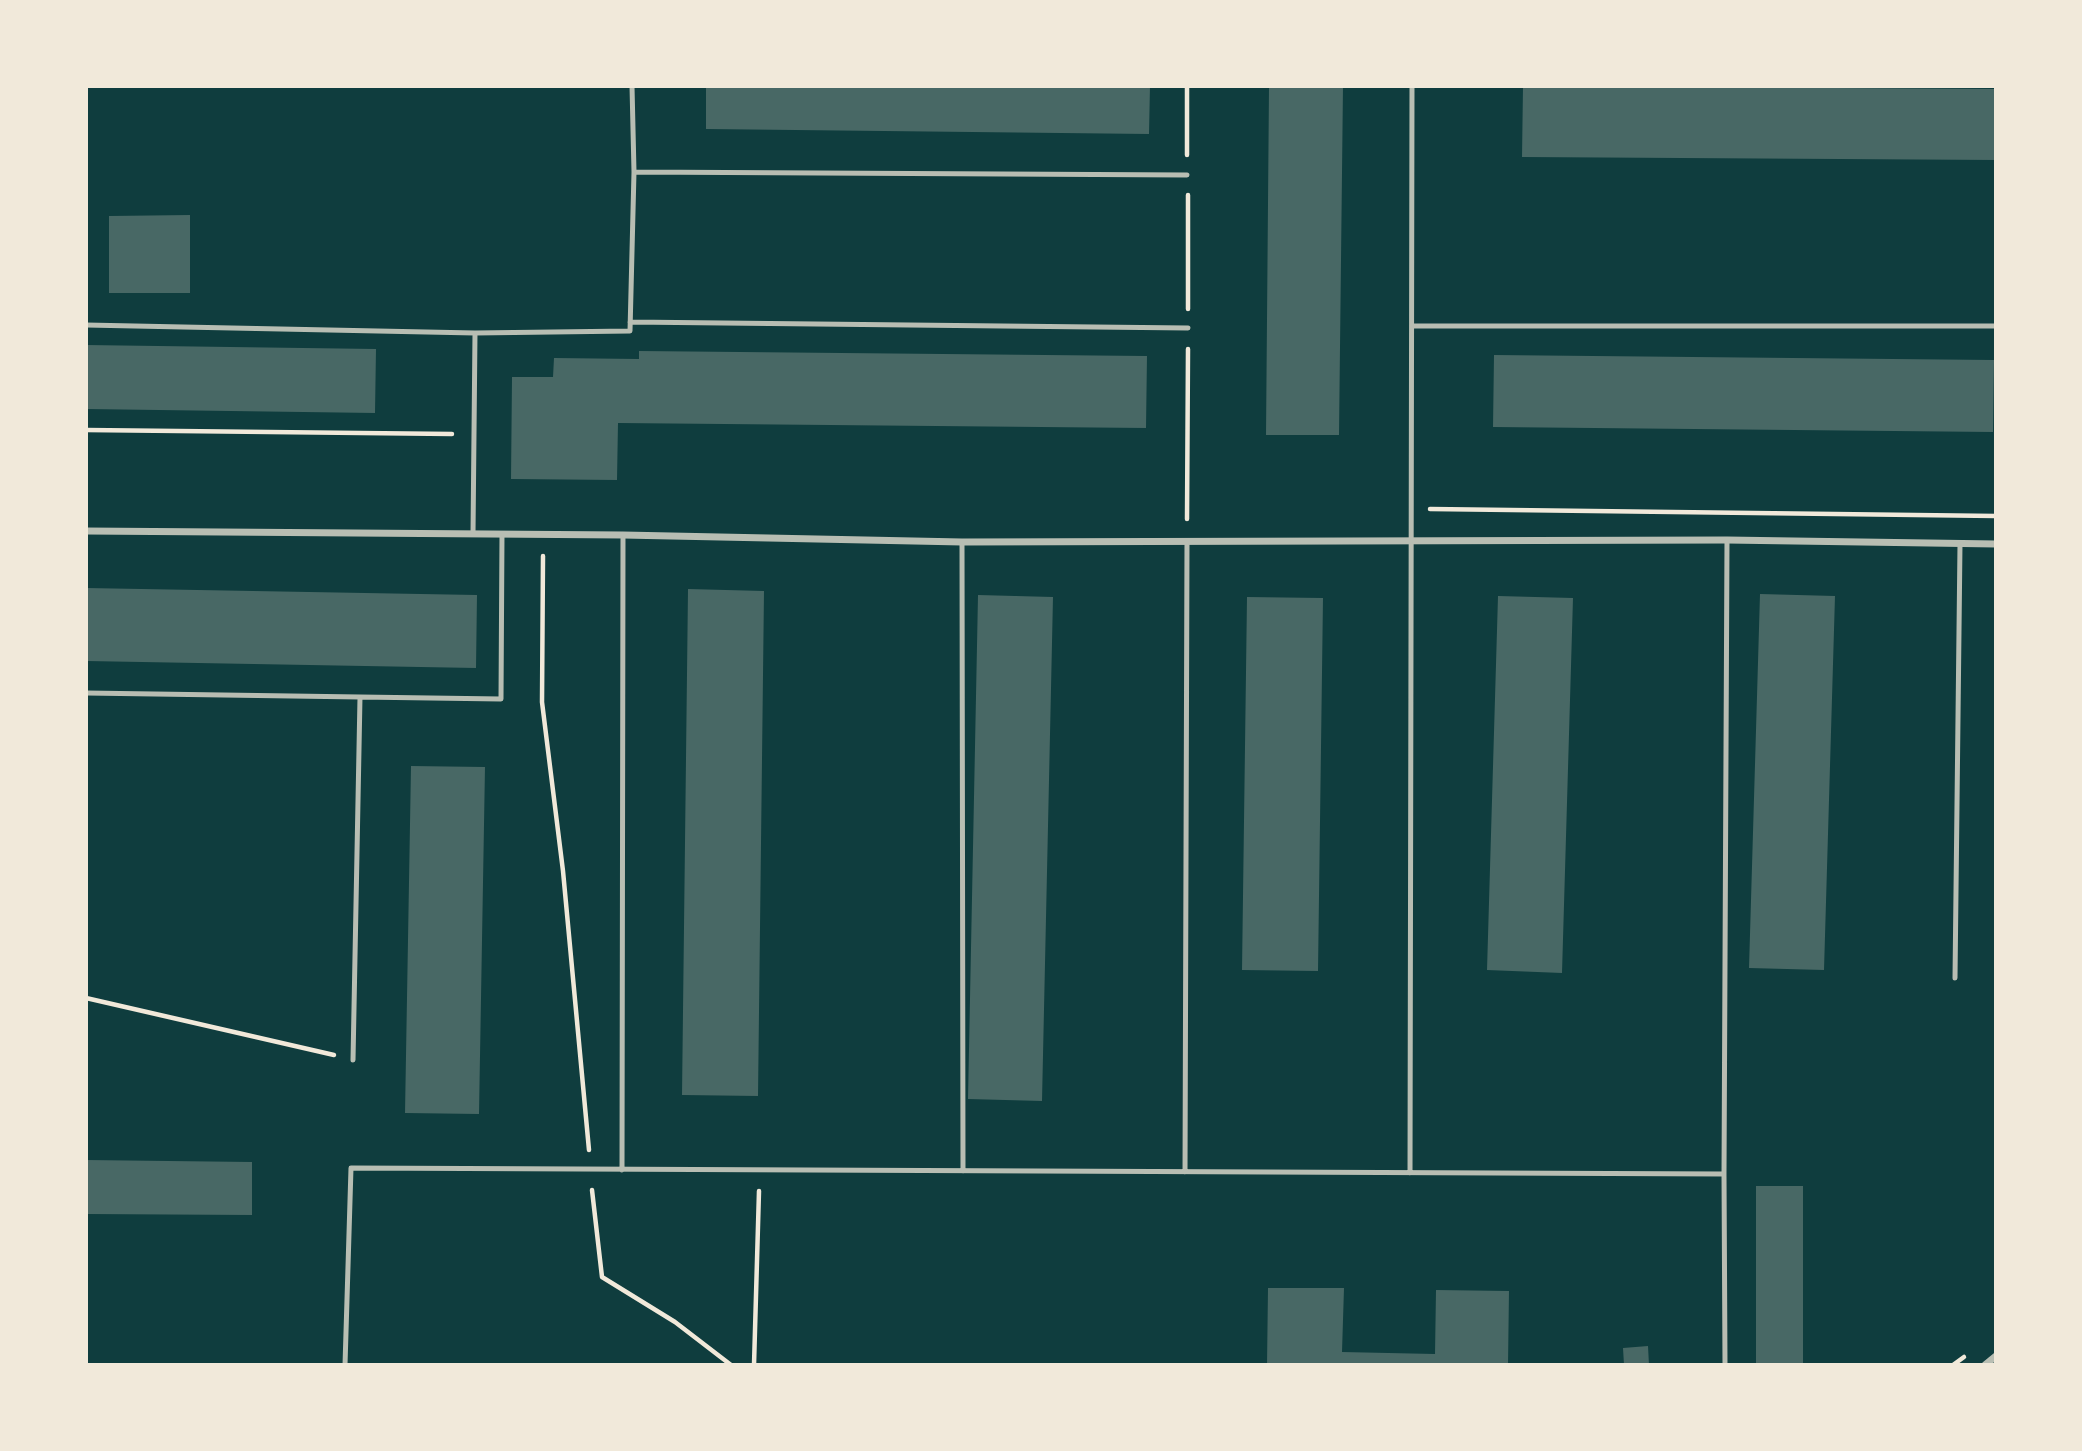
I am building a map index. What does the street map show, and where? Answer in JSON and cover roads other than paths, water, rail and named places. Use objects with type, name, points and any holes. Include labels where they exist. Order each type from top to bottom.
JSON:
[{"type":"street","points":[[86,531],[623,535],[962,542],[1727,540],[1996,544]]},
{"type":"street","points":[[1985,1365],[1996,1356]]},
{"type":"lane","points":[[86,325],[475,333],[630,331],[634,172],[632,86]]},
{"type":"lane","points":[[1410,1173],[1412,86]]},
{"type":"lane","points":[[634,172],[1187,175]]},
{"type":"lane","points":[[630,322],[1188,328]]},
{"type":"lane","points":[[1412,326],[1996,326]]},
{"type":"lane","points":[[473,534],[475,333]]},
{"type":"lane","points":[[86,693],[501,699],[502,534]]},
{"type":"lane","points":[[621,1170],[623,535]]},
{"type":"lane","points":[[1725,1365],[1727,540]]},
{"type":"lane","points":[[1185,1172],[1187,541]]},
{"type":"lane","points":[[962,542],[963,1171]]},
{"type":"lane","points":[[1955,978],[1960,544]]},
{"type":"lane","points":[[353,1060],[360,697]]},
{"type":"lane","points":[[345,1365],[351,1168],[1724,1174]]}]
